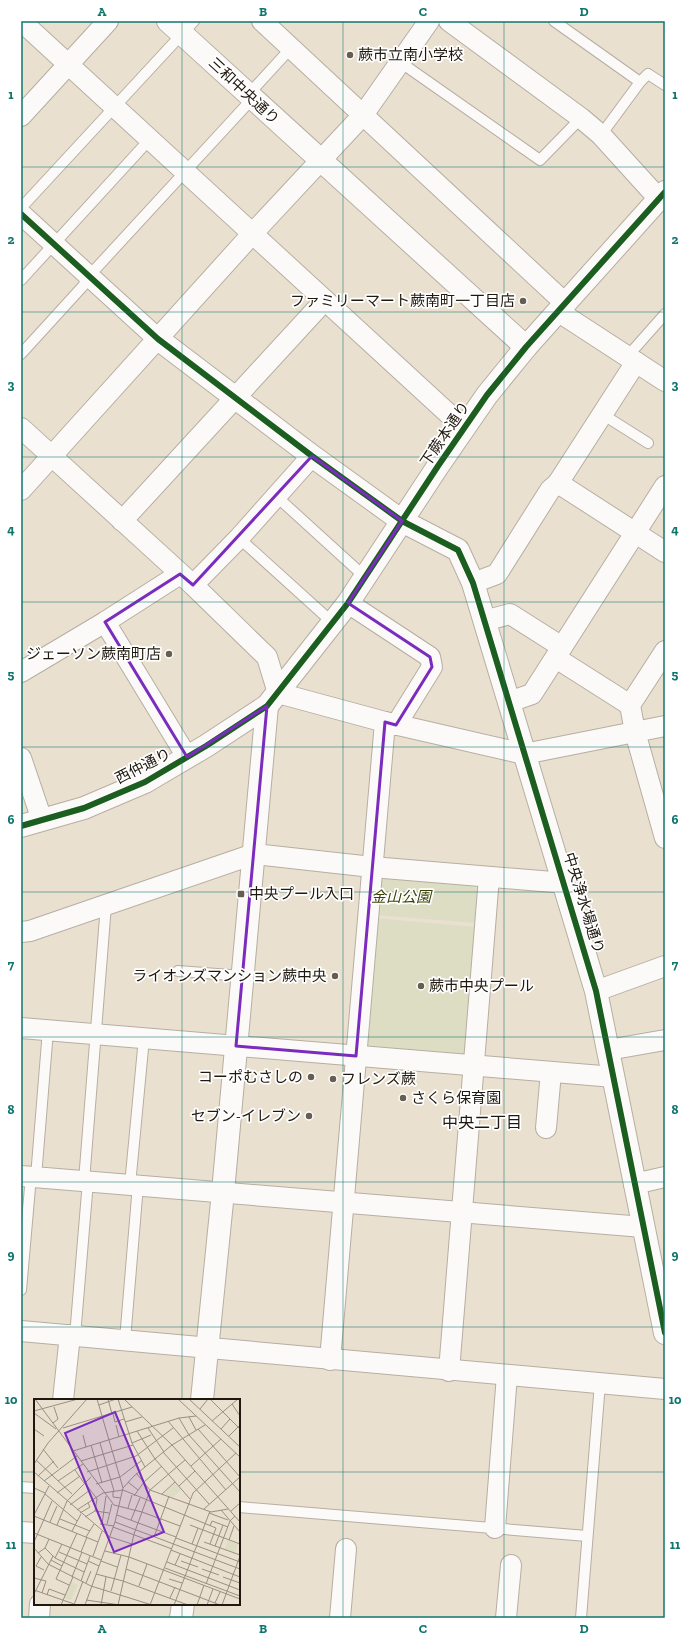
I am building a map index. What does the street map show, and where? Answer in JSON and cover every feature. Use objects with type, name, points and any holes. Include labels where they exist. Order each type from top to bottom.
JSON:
[{"type":"street","points":[[21,116],[108,21]]},
{"type":"street","points":[[262,21],[363,115],[562,308],[632,360],[665,381]]},
{"type":"street","points":[[21,490],[363,115],[429,21]]},
{"type":"street","points":[[449,21],[581,118],[601,135],[663,200]]},
{"type":"street","points":[[30,24],[68,64],[464,428]]},
{"type":"street","name":"三和中央通り","points":[[182,25],[250,97],[526,348]]},
{"type":"street","name":"下蕨本通り","points":[[272,700],[348,603],[487,395],[562,308],[663,200]]},
{"type":"street","points":[[21,214],[158,339]]},
{"type":"street","points":[[122,521],[234,397],[325,300]]},
{"type":"street","name":"中央浄水場通り","points":[[158,339],[312,456],[402,521],[458,550],[473,583],[524,754],[565,883],[596,990],[634,1184],[664,1322]]},
{"type":"street","points":[[473,583],[497,574],[550,490],[558,483],[602,414],[632,360]]},
{"type":"street","points":[[21,428],[267,657],[272,700],[254,854],[202,1399]]},
{"type":"street","points":[[21,672],[106,622],[186,580],[239,538],[312,456]]},
{"type":"street","points":[[558,483],[665,552]]},
{"type":"street","points":[[509,702],[532,694],[636,534],[665,486]]},
{"type":"street","points":[[330,1360],[372,866],[390,723],[432,667],[430,657],[348,603]]},
{"type":"street","points":[[484,621],[510,614],[559,653],[630,705],[635,732],[665,838]]},
{"type":"street","points":[[106,622],[187,757]]},
{"type":"street","points":[[630,705],[665,651]]},
{"type":"street","points":[[272,700],[390,723],[524,754],[665,726]]},
{"type":"street","name":"西仲通り","points":[[21,826],[84,808],[138,785],[187,757],[272,700]]},
{"type":"street","points":[[21,758],[42,820]]},
{"type":"street","points":[[21,932],[30,931],[254,854],[565,883]]},
{"type":"street","points":[[449,1371],[489,877]]},
{"type":"street","points":[[596,990],[665,966]]},
{"type":"street","points":[[21,1028],[614,1077]]},
{"type":"street","points":[[608,1050],[665,1040]]},
{"type":"street","points":[[546,1128],[551,1072]]},
{"type":"street","points":[[29,1176],[643,1227]]},
{"type":"street","points":[[634,1184],[665,1177]]},
{"type":"street","points":[[21,1332],[125,1340],[449,1371],[665,1389]]},
{"type":"street","points":[[63,1399],[72,1336]]},
{"type":"street","points":[[495,1528],[507,1375]]},
{"type":"street","points":[[21,1532],[34,1533]]},
{"type":"street","points":[[340,1618],[346,1549]]},
{"type":"street","points":[[506,1618],[511,1565]]},
{"type":"street","points":[[39,1618],[40,1605]]},
{"type":"street","points":[[181,1618],[183,1605]]},
{"type":"lane","points":[[554,21],[640,82]]},
{"type":"lane","points":[[21,208],[115,107],[182,25]]},
{"type":"lane","points":[[21,354],[83,286],[89,276],[185,171],[291,48]]},
{"type":"lane","points":[[400,62],[540,160],[581,118]]},
{"type":"lane","points":[[601,135],[640,82],[648,74],[665,85]]},
{"type":"lane","points":[[21,280],[150,139]]},
{"type":"lane","points":[[632,360],[665,314]]},
{"type":"lane","points":[[602,414],[648,444]]},
{"type":"lane","points":[[276,496],[365,577]]},
{"type":"lane","points":[[239,538],[333,623]]},
{"type":"lane","points":[[72,1336],[86,1181],[106,905]]},
{"type":"lane","points":[[178,971],[243,976]]},
{"type":"lane","points":[[21,1290],[29,1176],[48,1030]]},
{"type":"lane","points":[[125,1340],[144,1038]]},
{"type":"lane","points":[[581,1618],[600,1383]]},
{"type":"lane","points":[[21,1487],[34,1488]]},
{"type":"lane","points":[[240,1507],[588,1536]]},
{"type":"highlighted area","points":[[312,456],[402,521],[348,603],[430,657],[432,667],[396,725],[385,722],[356,1056],[236,1046],[267,706],[187,757],[105,622],[180,574],[193,585]]},
{"type":"green space","name":"金山公園","points":[[384,876],[473,884],[479,895],[476,923],[375,915],[378,882]]},
{"type":"green space","name":"蕨市中央プール","points":[[375,918],[476,927],[467,1052],[459,1059],[368,1050],[365,1045]]},
{"type":"cycle path","points":[[21,826],[84,808],[145,782],[206,746],[267,706],[348,603],[438,466],[487,395],[526,347],[665,192]]},
{"type":"cycle path","points":[[21,214],[158,339],[312,456],[402,521],[458,550],[473,583],[596,991],[665,1333]]},
{"type":"place","name":"蕨市立南小学校","points":[[350,55]]},
{"type":"place","name":"ファミリーマート蕨南町一丁目店","points":[[523,301]]},
{"type":"place","name":"ジェーソン蕨南町店","points":[[169,654]]},
{"type":"place","name":"中央プール入口","points":[[241,894]]},
{"type":"place","name":"ライオンズマンション蕨中央","points":[[335,976]]},
{"type":"place","name":"蕨市中央プール","points":[[421,986]]},
{"type":"place","name":"コーポむさしの","points":[[311,1077]]},
{"type":"place","name":"フレンズ蕨","points":[[333,1079]]},
{"type":"place","name":"さくら保育園","points":[[403,1098]]},
{"type":"place","name":"セブン-イレブン","points":[[309,1116]]},
{"type":"district","name":"中央二丁目","points":[[482,1122]]}]
